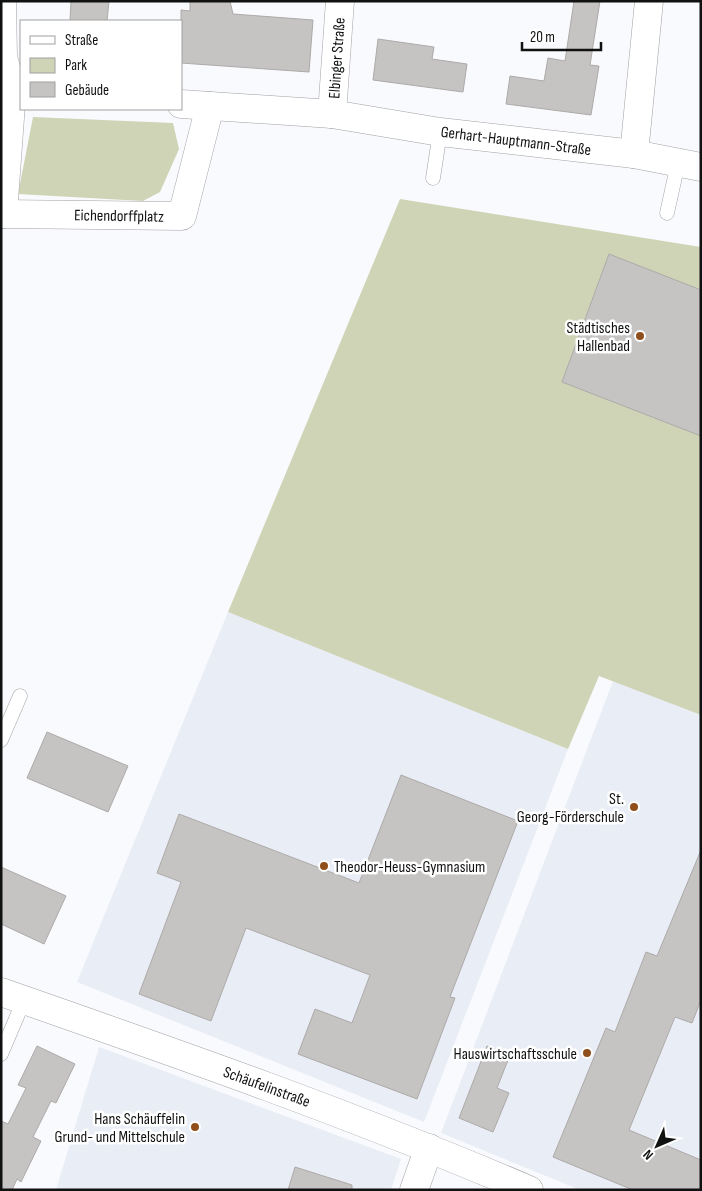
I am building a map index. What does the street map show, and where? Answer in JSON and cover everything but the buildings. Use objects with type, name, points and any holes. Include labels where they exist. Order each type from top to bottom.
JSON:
[{"type":"street","name":"Eichendorffplatz","points":[[2,1],[3,57],[17,91],[2,214],[182,216],[210,106]]},
{"type":"street","name":"Elbinger Straße","points":[[332,114],[340,1]]},
{"type":"street","points":[[634,154],[649,1]]},
{"type":"street","points":[[182,104],[332,114]]},
{"type":"street","name":"Gerhart-Hauptmann-Straße","points":[[332,114],[440,132],[634,154],[689,165]]},
{"type":"street","name":"Schäufelinstraße","points":[[13,996],[197,1059],[429,1148],[529,1190]]},
{"type":"street","points":[[414,1190],[429,1148]]},
{"type":"lane","points":[[433,178],[440,132]]},
{"type":"lane","points":[[668,214],[689,165]]},
{"type":"lane","points":[[1,740],[20,696]]},
{"type":"lane","points":[[1,1054],[13,996]]},
{"type":"shaded area","name":"Theodor-Heuss-Gymnasium","points":[[228,612],[568,749],[424,1122],[77,982]]},
{"type":"shaded area","name":"Hauswirtschaftsschule","points":[[613,681],[701,715],[701,1190],[580,1190],[441,1133]]},
{"type":"shaded area","name":"Hans Schäuffelin Grund- und Mittelschule","points":[[99,1047],[401,1159],[391,1190],[56,1190]]},
{"type":"green space","points":[[33,117],[173,123],[179,149],[160,192],[143,201],[18,194]]},
{"type":"green space","points":[[400,199],[701,247],[701,715],[599,676],[568,749],[228,612]]},
{"type":"place","name":"Städtisches Hallenbad","points":[[640,336]]},
{"type":"place","name":"St. Georg-Förderschule","points":[[634,807]]},
{"type":"place","name":"Theodor-Heuss-Gymnasium","points":[[324,866]]},
{"type":"place","name":"Hauswirtschaftsschule","points":[[587,1053]]},
{"type":"place","name":"Hans Schäuffelin Grund- und Mittelschule","points":[[195,1127]]}]
